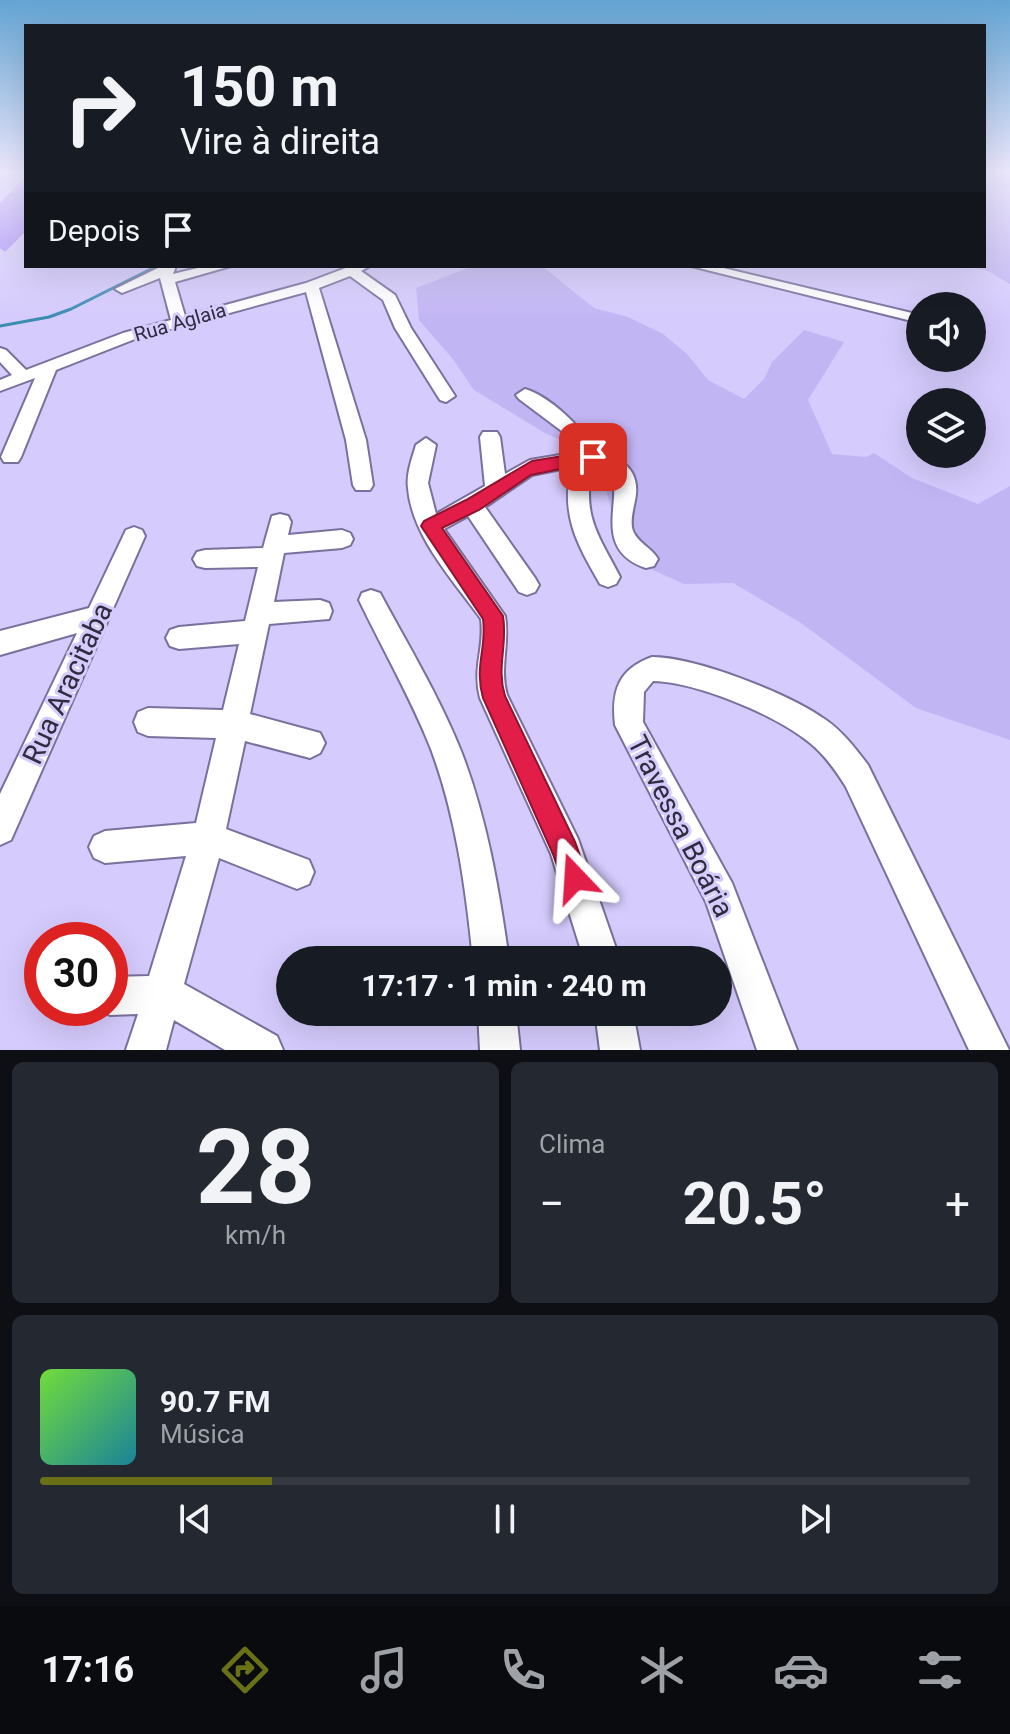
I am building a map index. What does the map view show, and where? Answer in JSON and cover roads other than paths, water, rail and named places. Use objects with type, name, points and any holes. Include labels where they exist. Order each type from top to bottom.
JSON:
[{"type":"street","points":[[138,268],[123,281],[205,268]]},
{"type":"street","points":[[357,268],[390,298],[403,328],[446,396]]},
{"type":"street","name":"Rua Aglaia","points":[[0,386],[129,336],[311,286],[357,268]]},
{"type":"street","points":[[706,268],[906,317]]},
{"type":"street","points":[[167,272],[179,322]]},
{"type":"street","points":[[311,286],[356,440],[363,485]]},
{"type":"street","points":[[0,353],[23,376]]},
{"type":"street","points":[[11,457],[49,366]]},
{"type":"street","points":[[525,395],[542,411],[574,429],[580,436],[583,458],[575,497],[577,518],[608,577]]},
{"type":"street","points":[[490,437],[496,487]]},
{"type":"street","points":[[426,445],[418,489],[431,526],[493,616],[495,630],[488,677],[494,698],[566,851],[597,946]]},
{"type":"street","points":[[431,526],[537,465],[583,458],[607,460],[624,477],[627,487],[622,532],[634,550],[646,559]]},
{"type":"street","points":[[472,505],[527,585]]},
{"type":"street","name":"Rua Aracitaba","points":[[0,829],[134,536]]},
{"type":"street","points":[[205,559],[275,541],[342,539]]},
{"type":"street","points":[[146,1050],[208,838],[275,541]]},
{"type":"street","points":[[371,600],[438,729],[463,809],[485,908],[489,946]]},
{"type":"street","points":[[179,638],[320,611]]},
{"type":"street","points":[[0,643],[99,616]]},
{"type":"street","name":"Travessa Boária","points":[[777,1050],[720,895],[629,725],[626,707],[631,688],[641,674],[652,669],[665,669],[725,686],[809,725],[842,754],[857,776],[989,1050]]},
{"type":"street","points":[[148,722],[234,724],[310,743]]},
{"type":"street","points":[[105,847],[208,838],[297,872]]},
{"type":"street","points":[[128,995],[164,994],[263,1050]]},
{"type":"street","points":[[498,1026],[500,1050]]},
{"type":"street","points":[[616,1026],[620,1050]]},
{"type":"waterway","points":[[149,270],[152,268]]},
{"type":"waterway","points":[[149,270],[153,268]]},
{"type":"waterway","points":[[0,326],[49,317],[71,309],[149,270]]}]
